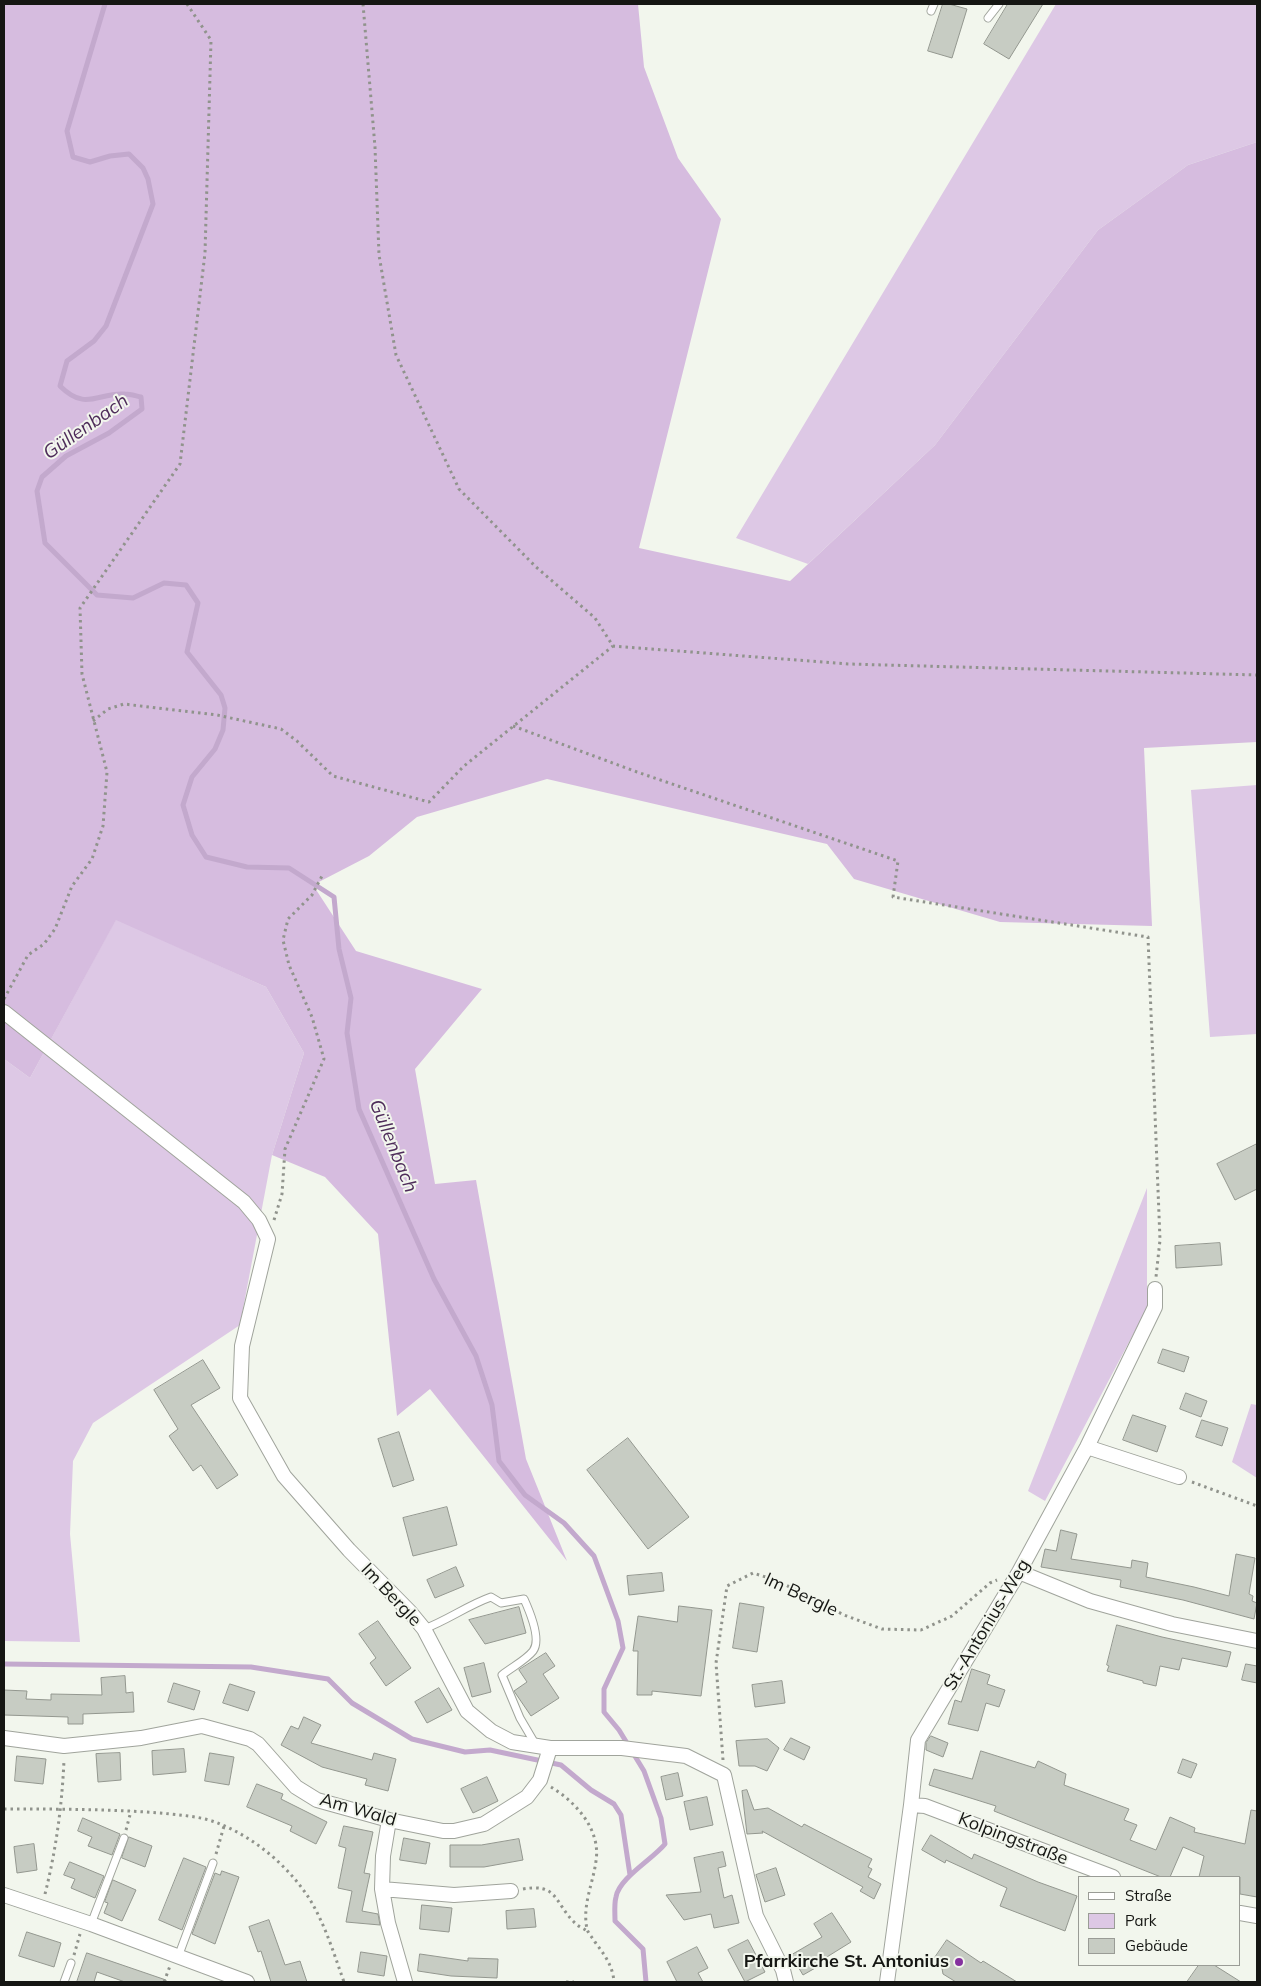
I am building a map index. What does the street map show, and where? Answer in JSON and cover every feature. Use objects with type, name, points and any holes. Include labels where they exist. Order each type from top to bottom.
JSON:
[{"type":"street","points":[[4,1012],[244,1202],[259,1220],[268,1239]]},
{"type":"street","name":"Im Bergle","points":[[268,1239],[242,1346],[240,1398],[284,1476],[349,1550],[410,1612],[424,1629],[467,1711],[491,1731],[512,1742],[545,1749],[622,1748],[686,1756],[724,1775]]},
{"type":"street","name":"St.-Antonius-Weg","points":[[890,1981],[918,1740],[1019,1572],[1087,1447],[1155,1307],[1155,1289]]},
{"type":"street","points":[[1087,1447],[1179,1477]]},
{"type":"street","points":[[1019,1572],[1090,1601],[1172,1624],[1257,1641]]},
{"type":"street","name":"Am Wald","points":[[4,1738],[64,1746],[112,1742],[205,1726],[250,1739],[258,1744],[296,1787],[317,1800],[389,1820],[443,1831],[454,1831],[484,1824],[527,1797],[540,1778],[545,1749]]},
{"type":"street","points":[[724,1775],[756,1916],[783,1970],[786,1982]]},
{"type":"street","name":"Kolpingstraße","points":[[911,1805],[925,1806],[1110,1876]]},
{"type":"street","points":[[389,1820],[383,1856],[382,1889],[388,1923],[405,1982]]},
{"type":"street","points":[[382,1889],[454,1896],[511,1890]]},
{"type":"street","points":[[4,1895],[87,1923],[247,1982]]},
{"type":"street","points":[[1241,1913],[1257,1916]]},
{"type":"lane","points":[[988,18],[999,4]]},
{"type":"lane","points":[[424,1629],[438,1624],[472,1604],[492,1597],[501,1603],[524,1599],[533,1618],[536,1644],[533,1651],[502,1675],[520,1718],[545,1749]]},
{"type":"lane","points":[[87,1923],[124,1838]]},
{"type":"lane","points":[[178,1957],[213,1863]]},
{"type":"lane","points":[[64,1982],[71,1963]]},
{"type":"path","points":[[4,999],[28,955],[44,944],[55,929],[72,886],[92,860],[103,826],[106,772],[82,674],[80,608],[144,519],[180,464],[205,253],[211,40],[187,4]]},
{"type":"path","points":[[363,4],[380,256],[396,355],[459,490],[536,567],[594,618],[613,646]]},
{"type":"path","points":[[93,721],[108,709],[124,704],[217,715],[281,729],[297,741],[333,776],[430,802],[464,766],[613,646],[848,664],[1257,674]]},
{"type":"path","points":[[513,726],[646,775],[898,861],[894,897],[1148,937],[1160,1240],[1155,1289]]},
{"type":"path","points":[[268,1239],[282,1194],[285,1149],[324,1060],[312,1017],[289,966],[283,940],[288,919],[312,895],[322,876]]},
{"type":"path","points":[[1179,1477],[1257,1506]]},
{"type":"path","name":"Im Bergle","points":[[724,1775],[716,1663],[727,1586],[753,1573],[778,1581],[844,1615],[882,1629],[921,1630],[952,1616],[990,1582],[1019,1572]]},
{"type":"path","points":[[41,1907],[55,1856],[61,1809],[64,1746]]},
{"type":"path","points":[[540,1778],[575,1806],[588,1822],[596,1844],[596,1861],[586,1901],[585,1916],[588,1931],[614,1972],[614,1982]]},
{"type":"path","points":[[4,1809],[131,1811],[180,1815],[218,1823],[242,1834],[262,1848],[288,1872],[308,1898],[324,1929],[344,1982]]},
{"type":"path","points":[[124,1838],[131,1811]]},
{"type":"path","points":[[213,1863],[224,1826]]},
{"type":"path","points":[[511,1890],[537,1886],[546,1889],[554,1895],[575,1923],[588,1931]]},
{"type":"path","points":[[71,1963],[87,1923]]},
{"type":"path","points":[[566,1982],[574,1982]]},
{"type":"green space","points":[[1056,4],[1257,4],[1257,142],[1188,165],[1098,230],[935,445],[808,564],[736,538]]},
{"type":"green space","points":[[1257,785],[1257,1034],[1210,1037],[1191,790]]},
{"type":"green space","points":[[116,919],[266,987],[304,1053],[272,1155],[240,1325],[93,1423],[73,1461],[70,1534],[80,1642],[4,1641],[4,1059],[30,1078]]},
{"type":"green space","points":[[1147,1188],[1147,1308],[1045,1501],[1028,1491]]},
{"type":"green space","points":[[1251,1404],[1257,1405],[1257,1478],[1232,1462]]},
{"type":"shaded area","points":[[4,4],[638,4],[644,67],[678,158],[721,219],[639,548],[790,581],[935,445],[1098,230],[1188,165],[1257,142],[1257,742],[1144,748],[1152,926],[1000,922],[854,879],[827,844],[547,779],[417,817],[369,856],[313,885],[356,951],[482,989],[415,1069],[435,1184],[476,1180],[526,1459],[567,1561],[430,1389],[397,1416],[378,1234],[325,1177],[272,1155],[304,1053],[266,987],[116,920],[30,1078],[4,1059]]},
{"type":"building","points":[[943,4],[967,9],[952,58],[928,51]]},
{"type":"building","points":[[1008,4],[1043,4],[1009,59],[984,44]]},
{"type":"building","points":[[1257,1144],[1257,1189],[1235,1200],[1217,1164]]},
{"type":"building","points":[[1220,1243],[1222,1265],[1176,1268],[1175,1246]]},
{"type":"building","points":[[1163,1349],[1189,1357],[1184,1372],[1158,1363]]},
{"type":"building","points":[[203,1360],[220,1388],[191,1405],[238,1475],[217,1489],[201,1465],[193,1471],[169,1436],[178,1429],[154,1390]]},
{"type":"building","points":[[1186,1393],[1207,1401],[1201,1417],[1180,1409]]},
{"type":"building","points":[[1133,1415],[1166,1426],[1157,1452],[1123,1440]]},
{"type":"building","points":[[1202,1420],[1228,1428],[1222,1446],[1196,1437]]},
{"type":"building","points":[[399,1432],[414,1480],[393,1487],[378,1439]]},
{"type":"building","points":[[628,1438],[689,1517],[648,1549],[587,1470]]},
{"type":"building","points":[[447,1507],[457,1545],[413,1556],[403,1518]]},
{"type":"building","points":[[1061,1530],[1077,1534],[1071,1559],[1131,1568],[1132,1560],[1148,1563],[1146,1577],[1229,1596],[1236,1554],[1255,1558],[1249,1594],[1253,1596],[1252,1601],[1257,1603],[1254,1619],[1183,1600],[1120,1587],[1121,1580],[1041,1567],[1045,1549],[1056,1551]]},
{"type":"building","points":[[456,1567],[464,1586],[435,1598],[427,1580]]},
{"type":"building","points":[[662,1573],[664,1591],[629,1595],[627,1576]]},
{"type":"building","points":[[740,1603],[764,1607],[757,1652],[733,1648]]},
{"type":"building","points":[[679,1606],[712,1610],[701,1696],[652,1691],[652,1695],[637,1695],[638,1651],[633,1651],[638,1616],[677,1622]]},
{"type":"building","points":[[519,1607],[526,1633],[485,1644],[469,1620]]},
{"type":"building","points":[[378,1621],[411,1668],[386,1686],[370,1663],[376,1658],[359,1634]]},
{"type":"building","points":[[1117,1625],[1231,1652],[1227,1667],[1182,1658],[1179,1670],[1160,1666],[1156,1686],[1107,1671]]},
{"type":"building","points":[[546,1653],[555,1666],[543,1674],[559,1698],[531,1716],[514,1691],[527,1682],[519,1670]]},
{"type":"building","points":[[484,1663],[491,1692],[472,1697],[464,1668]]},
{"type":"building","points":[[1246,1664],[1257,1666],[1257,1683],[1242,1680]]},
{"type":"building","points":[[972,1669],[990,1675],[987,1684],[1005,1690],[999,1707],[986,1703],[978,1731],[948,1724],[955,1700],[961,1702]]},
{"type":"building","points":[[125,1676],[126,1693],[133,1692],[134,1712],[83,1714],[83,1724],[68,1724],[68,1717],[4,1715],[4,1690],[27,1691],[26,1699],[51,1700],[51,1694],[102,1695],[101,1678]]},
{"type":"building","points":[[782,1681],[785,1703],[755,1707],[752,1685]]},
{"type":"building","points":[[174,1683],[200,1691],[194,1710],[168,1702]]},
{"type":"building","points":[[230,1684],[255,1692],[248,1711],[223,1703]]},
{"type":"building","points":[[439,1688],[452,1710],[427,1723],[415,1702]]},
{"type":"building","points":[[304,1717],[321,1725],[311,1743],[372,1760],[374,1753],[396,1759],[388,1791],[365,1785],[367,1779],[322,1767],[281,1745],[291,1726],[298,1729]]},
{"type":"building","points":[[931,1736],[948,1743],[943,1757],[926,1750],[926,1743]]},
{"type":"building","points":[[791,1738],[810,1747],[804,1760],[784,1750]]},
{"type":"building","points":[[768,1739],[779,1748],[767,1771],[755,1766],[739,1766],[736,1741]]},
{"type":"building","points":[[184,1749],[186,1772],[153,1775],[152,1751]]},
{"type":"building","points":[[981,1751],[1035,1768],[1038,1761],[1066,1774],[1064,1785],[1129,1809],[1124,1820],[1137,1825],[1130,1840],[1156,1850],[1170,1817],[1195,1828],[1194,1832],[1245,1844],[1251,1810],[1257,1811],[1257,1897],[1241,1894],[1241,1876],[1199,1876],[1204,1856],[1183,1847],[1170,1876],[1158,1876],[994,1811],[996,1806],[929,1785],[934,1769],[972,1779]]},
{"type":"building","points":[[120,1753],[121,1780],[98,1782],[96,1754]]},
{"type":"building","points":[[210,1753],[234,1757],[229,1785],[205,1781]]},
{"type":"building","points":[[17,1756],[46,1759],[43,1784],[15,1781]]},
{"type":"building","points":[[1183,1759],[1197,1764],[1191,1778],[1178,1773]]},
{"type":"building","points":[[678,1773],[683,1796],[666,1800],[661,1777]]},
{"type":"building","points":[[487,1777],[498,1801],[473,1813],[461,1789]]},
{"type":"building","points":[[257,1784],[283,1794],[281,1799],[327,1822],[316,1844],[290,1831],[292,1826],[247,1807]]},
{"type":"building","points":[[747,1790],[754,1810],[768,1808],[802,1827],[804,1824],[872,1859],[868,1867],[872,1869],[868,1877],[881,1884],[874,1899],[860,1891],[863,1887],[762,1831],[763,1833],[747,1834],[742,1791]]},
{"type":"building","points":[[707,1797],[713,1825],[690,1830],[684,1802]]},
{"type":"building","points":[[83,1818],[120,1834],[112,1855],[88,1846],[92,1837],[78,1831]]},
{"type":"building","points":[[344,1826],[373,1832],[364,1873],[370,1874],[362,1911],[378,1914],[380,1925],[346,1922],[352,1891],[338,1888],[346,1848],[339,1846]]},
{"type":"building","points":[[931,1835],[972,1859],[974,1854],[1038,1882],[1077,1896],[1065,1931],[1000,1906],[1007,1888],[946,1860],[945,1863],[922,1850]]},
{"type":"building","points":[[129,1837],[152,1846],[145,1867],[122,1858]]},
{"type":"building","points":[[404,1838],[430,1843],[426,1864],[400,1860]]},
{"type":"building","points":[[519,1839],[523,1860],[484,1867],[450,1867],[450,1845],[481,1845]]},
{"type":"building","points":[[34,1844],[37,1870],[17,1873],[14,1847]]},
{"type":"building","points":[[723,1852],[726,1866],[718,1868],[724,1898],[732,1895],[739,1923],[714,1928],[711,1914],[684,1920],[666,1895],[701,1892],[694,1858]]},
{"type":"building","points":[[184,1858],[206,1867],[182,1930],[159,1920]]},
{"type":"building","points":[[70,1862],[104,1876],[95,1898],[71,1888],[75,1879],[64,1875]]},
{"type":"building","points":[[776,1868],[785,1895],[765,1902],[756,1875]]},
{"type":"building","points":[[222,1871],[239,1877],[215,1944],[192,1934],[215,1873],[220,1875]]},
{"type":"building","points":[[113,1880],[136,1890],[122,1921],[104,1913],[108,1903],[105,1902]]},
{"type":"building","points":[[422,1905],[452,1908],[449,1932],[420,1929]]},
{"type":"building","points":[[534,1909],[536,1927],[507,1929],[506,1911]]},
{"type":"building","points":[[832,1913],[851,1942],[822,1960],[824,1963],[803,1975],[791,1955],[822,1937],[814,1924]]},
{"type":"building","points":[[269,1920],[285,1965],[300,1961],[307,1982],[271,1982],[261,1951],[258,1952],[249,1927]]},
{"type":"building","points":[[27,1932],[61,1943],[54,1967],[19,1956]]},
{"type":"building","points":[[748,1940],[765,1972],[745,1982],[728,1950]]},
{"type":"building","name":"Pfarrkirche St. Antonius","points":[[947,1940],[981,1963],[983,1961],[1017,1982],[956,1982],[943,1974],[941,1963],[934,1959]]},
{"type":"building","points":[[697,1947],[708,1968],[698,1973],[703,1982],[677,1982],[667,1962]]},
{"type":"building","points":[[361,1952],[387,1956],[384,1976],[358,1972]]},
{"type":"building","points":[[87,1953],[166,1980],[166,1982],[125,1982],[97,1972],[94,1982],[77,1982]]},
{"type":"building","points":[[420,1954],[468,1961],[468,1958],[498,1959],[497,1978],[451,1976],[418,1971]]},
{"type":"building","points":[[1198,1966],[1216,1966],[1241,1982],[1187,1982]]},
{"type":"waterway","name":"Güllenbach","points":[[105,4],[67,131],[73,157],[90,162],[110,156],[129,154],[143,168],[148,179],[153,204],[106,326],[94,341],[67,361],[60,386],[77,398],[92,399],[116,394],[141,397],[142,409],[109,433],[66,456],[42,477],[37,491],[45,543],[97,595],[133,598],[164,583],[186,585],[198,603],[187,652],[221,695],[225,708],[223,730],[215,749],[192,777],[183,805],[192,835],[206,857],[247,867],[289,868],[334,897],[339,949],[351,998],[347,1033],[359,1109],[434,1279],[476,1356],[492,1405],[499,1461],[525,1495],[564,1523],[594,1556],[618,1621],[623,1648],[604,1689],[604,1712],[619,1730],[644,1771],[661,1818],[665,1844],[623,1883],[618,1890],[615,1900],[615,1921],[643,1949],[646,1982]]},
{"type":"waterway","points":[[4,1664],[251,1667],[328,1679],[352,1703],[412,1739],[465,1752],[490,1750],[561,1765],[591,1790],[614,1804],[621,1815],[630,1875]]},
{"type":"place","name":"Pfarrkirche St. Antonius","points":[[959,1962]]}]
